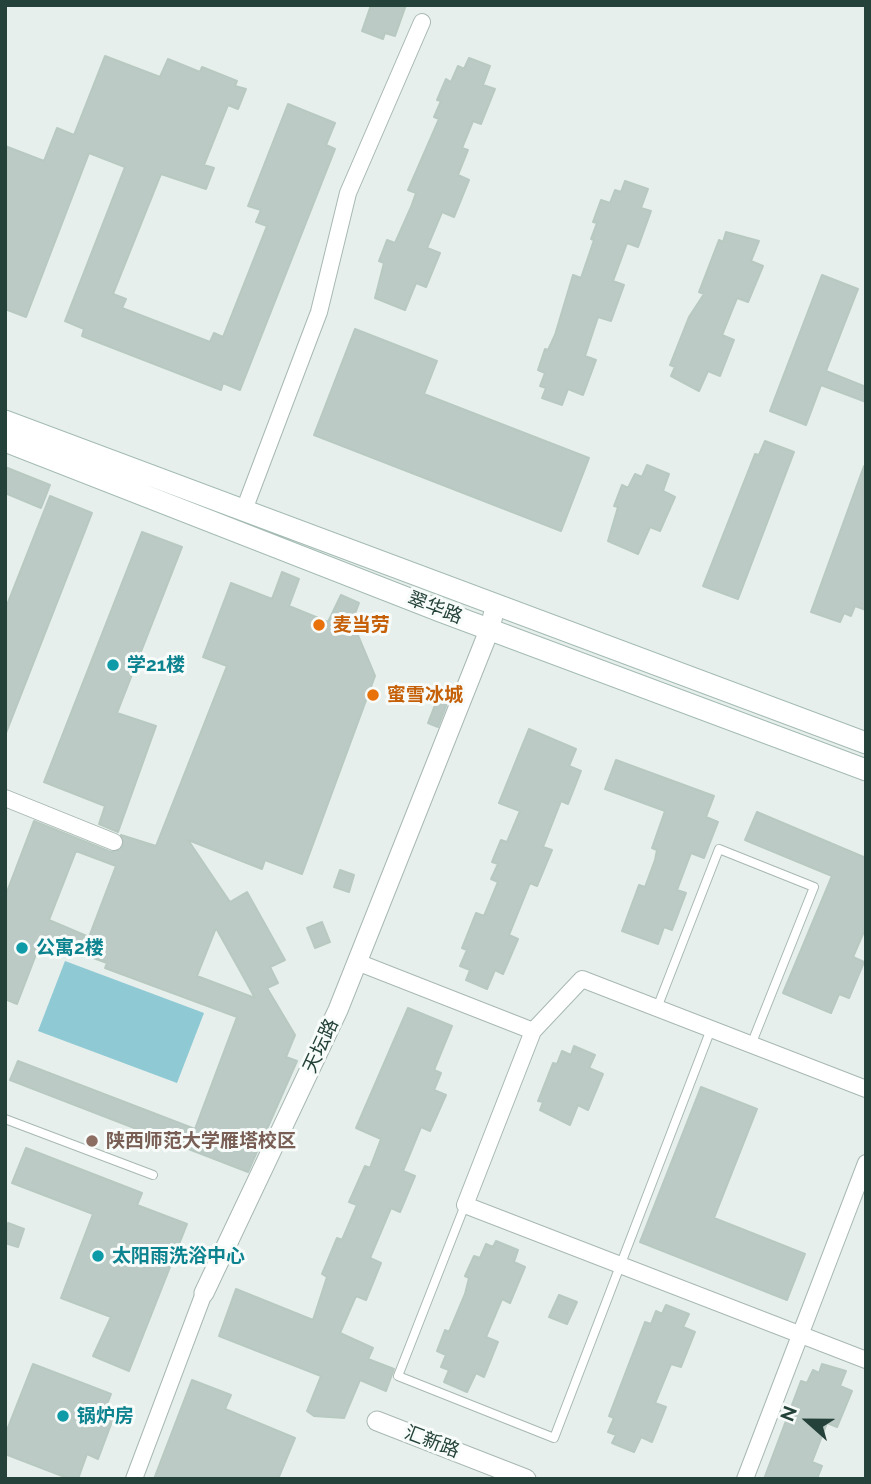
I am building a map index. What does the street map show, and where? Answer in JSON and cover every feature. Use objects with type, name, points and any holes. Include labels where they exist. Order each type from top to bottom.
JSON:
[{"type":"main road","name":"翠华路","points":[[5,421],[495,607],[866,743]]},
{"type":"main road","name":"翠华路","points":[[5,441],[866,771]]},
{"type":"street","points":[[244,510],[318,312],[348,193],[422,22]]},
{"type":"street","name":"天坛路","points":[[134,1479],[204,1293],[338,1010],[490,628],[495,607]]},
{"type":"street","points":[[5,798],[114,842]]},
{"type":"street","points":[[357,962],[533,1031]]},
{"type":"street","points":[[866,1090],[582,979],[533,1031],[464,1205],[866,1360]]},
{"type":"street","points":[[744,1479],[866,1163]]},
{"type":"street","name":"汇新路","points":[[377,1421],[526,1479]]},
{"type":"lane","points":[[657,1008],[719,849],[814,887],[751,1045]]},
{"type":"lane","points":[[464,1205],[398,1376],[554,1438],[711,1029]]},
{"type":"lane","points":[[5,1119],[153,1175]]},
{"type":"water","points":[[65,961],[204,1013],[177,1083],[38,1031]]},
{"type":"building","points":[[371,5],[406,5],[395,36],[385,33],[383,39],[362,31]]},
{"type":"building","points":[[105,56],[160,77],[168,59],[200,72],[202,67],[237,81],[235,86],[246,89],[238,109],[228,105],[204,165],[214,168],[206,189],[161,174],[113,294],[126,299],[122,308],[210,342],[214,333],[223,337],[267,226],[256,222],[261,210],[248,206],[288,104],[335,123],[326,145],[335,149],[240,390],[223,383],[221,390],[82,336],[84,329],[65,321],[125,167],[89,153],[26,317],[5,309],[5,146],[44,161],[57,128],[74,135]]},
{"type":"building","points":[[469,58],[490,66],[483,85],[495,89],[481,124],[473,121],[462,148],[468,150],[458,175],[469,180],[454,217],[442,212],[427,248],[440,253],[426,287],[416,283],[405,310],[375,298],[384,263],[379,261],[387,240],[395,243],[411,207],[416,193],[408,190],[439,119],[434,117],[441,101],[437,100],[446,79],[451,82],[458,66],[464,69]]},
{"type":"building","points":[[625,181],[648,189],[641,208],[651,211],[638,247],[627,243],[613,281],[624,285],[611,321],[598,317],[585,356],[596,360],[583,395],[568,389],[562,405],[542,398],[546,388],[540,386],[545,373],[538,370],[545,349],[548,350],[555,335],[573,275],[581,278],[594,240],[591,239],[597,223],[593,222],[601,200],[610,203],[615,190],[621,192]]},
{"type":"building","points":[[726,232],[759,241],[751,261],[763,266],[748,302],[737,298],[722,335],[734,340],[720,376],[708,371],[699,391],[671,376],[675,367],[670,365],[689,317],[704,294],[699,292],[719,240],[723,242]]},
{"type":"building","points":[[822,275],[858,289],[826,371],[866,387],[866,402],[821,385],[806,425],[770,411]]},
{"type":"building","points":[[355,329],[437,361],[424,394],[589,458],[561,531],[314,435]]},
{"type":"building","points":[[765,441],[794,452],[738,599],[703,586],[755,454],[759,455]]},
{"type":"building","points":[[647,465],[669,474],[663,491],[675,497],[660,531],[650,527],[638,554],[608,541],[618,507],[614,506],[622,485],[628,488],[635,474],[642,477]]},
{"type":"building","points":[[864,466],[866,610],[855,606],[851,616],[844,613],[840,622],[811,612]]},
{"type":"building","points":[[5,467],[50,485],[41,508],[5,493]]},
{"type":"building","points":[[50,496],[92,513],[6,733],[5,610]]},
{"type":"building","name":"学21楼","points":[[142,532],[182,547],[117,713],[156,726],[118,832],[99,824],[105,806],[44,782]]},
{"type":"building","points":[[282,572],[299,579],[289,606],[328,622],[341,595],[359,603],[349,630],[357,633],[375,676],[302,874],[265,860],[262,869],[188,840],[230,902],[247,892],[285,960],[270,967],[278,983],[267,988],[295,1035],[286,1057],[297,1061],[248,1172],[10,1080],[18,1061],[195,1129],[237,1017],[105,968],[107,963],[42,939],[17,1004],[5,999],[5,897],[34,821],[111,852],[123,847],[121,835],[156,846],[227,666],[203,657],[231,583],[272,599]],"holes":[[[76,851],[116,866],[89,937],[49,920]],[[216,928],[239,969],[255,998],[197,976]]]},
{"type":"building","points":[[442,687],[452,691],[438,727],[428,723]]},
{"type":"building","points":[[529,729],[576,749],[569,766],[581,771],[568,804],[561,801],[543,847],[552,850],[537,886],[530,883],[509,935],[518,939],[503,974],[495,970],[487,989],[466,980],[470,970],[460,966],[467,950],[462,948],[476,913],[484,916],[498,882],[491,879],[498,864],[492,862],[501,840],[507,842],[520,811],[499,803]]},
{"type":"building","points":[[616,760],[714,796],[706,817],[718,822],[704,858],[691,853],[677,890],[686,893],[672,930],[664,927],[658,944],[622,931],[639,885],[645,887],[655,860],[657,850],[652,848],[665,811],[605,789]]},
{"type":"building","points":[[757,812],[866,858],[866,927],[853,957],[864,962],[849,998],[839,994],[831,1013],[783,993],[832,876],[745,840]]},
{"type":"building","points":[[340,870],[354,875],[349,892],[334,887]]},
{"type":"building","points":[[322,922],[330,942],[315,948],[307,928]]},
{"type":"building","points":[[408,1008],[452,1026],[434,1070],[441,1073],[434,1090],[446,1095],[430,1131],[421,1127],[403,1171],[415,1176],[400,1212],[391,1208],[370,1258],[381,1263],[366,1300],[356,1296],[340,1333],[373,1348],[368,1359],[394,1369],[386,1391],[360,1380],[344,1418],[314,1416],[307,1411],[321,1376],[219,1336],[236,1289],[313,1320],[327,1277],[322,1274],[337,1238],[342,1240],[357,1205],[349,1202],[365,1166],[370,1168],[381,1139],[356,1128]]},
{"type":"building","points":[[574,1046],[595,1055],[589,1068],[603,1074],[588,1110],[578,1105],[570,1125],[540,1110],[543,1102],[538,1101],[553,1063],[557,1064],[562,1051],[571,1055]]},
{"type":"building","points":[[701,1087],[757,1109],[714,1218],[805,1254],[787,1300],[640,1242]]},
{"type":"building","points":[[26,1148],[142,1193],[137,1205],[187,1224],[129,1371],[93,1356],[111,1317],[61,1298],[93,1214],[12,1183]]},
{"type":"building","points":[[8,1223],[24,1229],[18,1247],[5,1243]]},
{"type":"building","points":[[496,1241],[518,1250],[514,1262],[525,1267],[510,1303],[502,1299],[486,1337],[498,1342],[484,1377],[476,1373],[467,1392],[444,1382],[449,1370],[441,1367],[446,1355],[437,1351],[445,1330],[449,1332],[465,1294],[469,1278],[465,1276],[474,1256],[480,1258],[486,1244],[493,1247]]},
{"type":"building","points":[[559,1295],[577,1302],[567,1324],[549,1317]]},
{"type":"building","points":[[666,1305],[689,1314],[683,1327],[695,1332],[681,1367],[671,1364],[655,1403],[666,1407],[652,1442],[641,1437],[634,1452],[612,1443],[616,1435],[608,1432],[614,1418],[609,1416],[645,1322],[651,1324],[656,1311],[662,1314]]},
{"type":"building","name":"锅炉房","points":[[33,1364],[111,1394],[106,1407],[116,1411],[98,1459],[87,1454],[78,1479],[70,1479],[5,1454],[5,1435]]},
{"type":"building","points":[[822,1364],[846,1371],[840,1386],[852,1391],[837,1427],[827,1423],[812,1462],[822,1466],[817,1479],[764,1479],[801,1381],[807,1383],[813,1370],[819,1373]]},
{"type":"building","points":[[192,1380],[231,1395],[225,1409],[295,1438],[278,1479],[154,1479]]},
{"type":"place","name":"麦当劳","points":[[319,625]]},
{"type":"place","name":"学21楼","points":[[113,665]]},
{"type":"place","name":"蜜雪冰城","points":[[373,695]]},
{"type":"place","name":"公寓2楼","points":[[22,948]]},
{"type":"place","name":"陕西师范大学雁塔校区","points":[[92,1141]]},
{"type":"place","name":"太阳雨洗浴中心","points":[[98,1256]]},
{"type":"place","name":"锅炉房","points":[[63,1416]]}]
